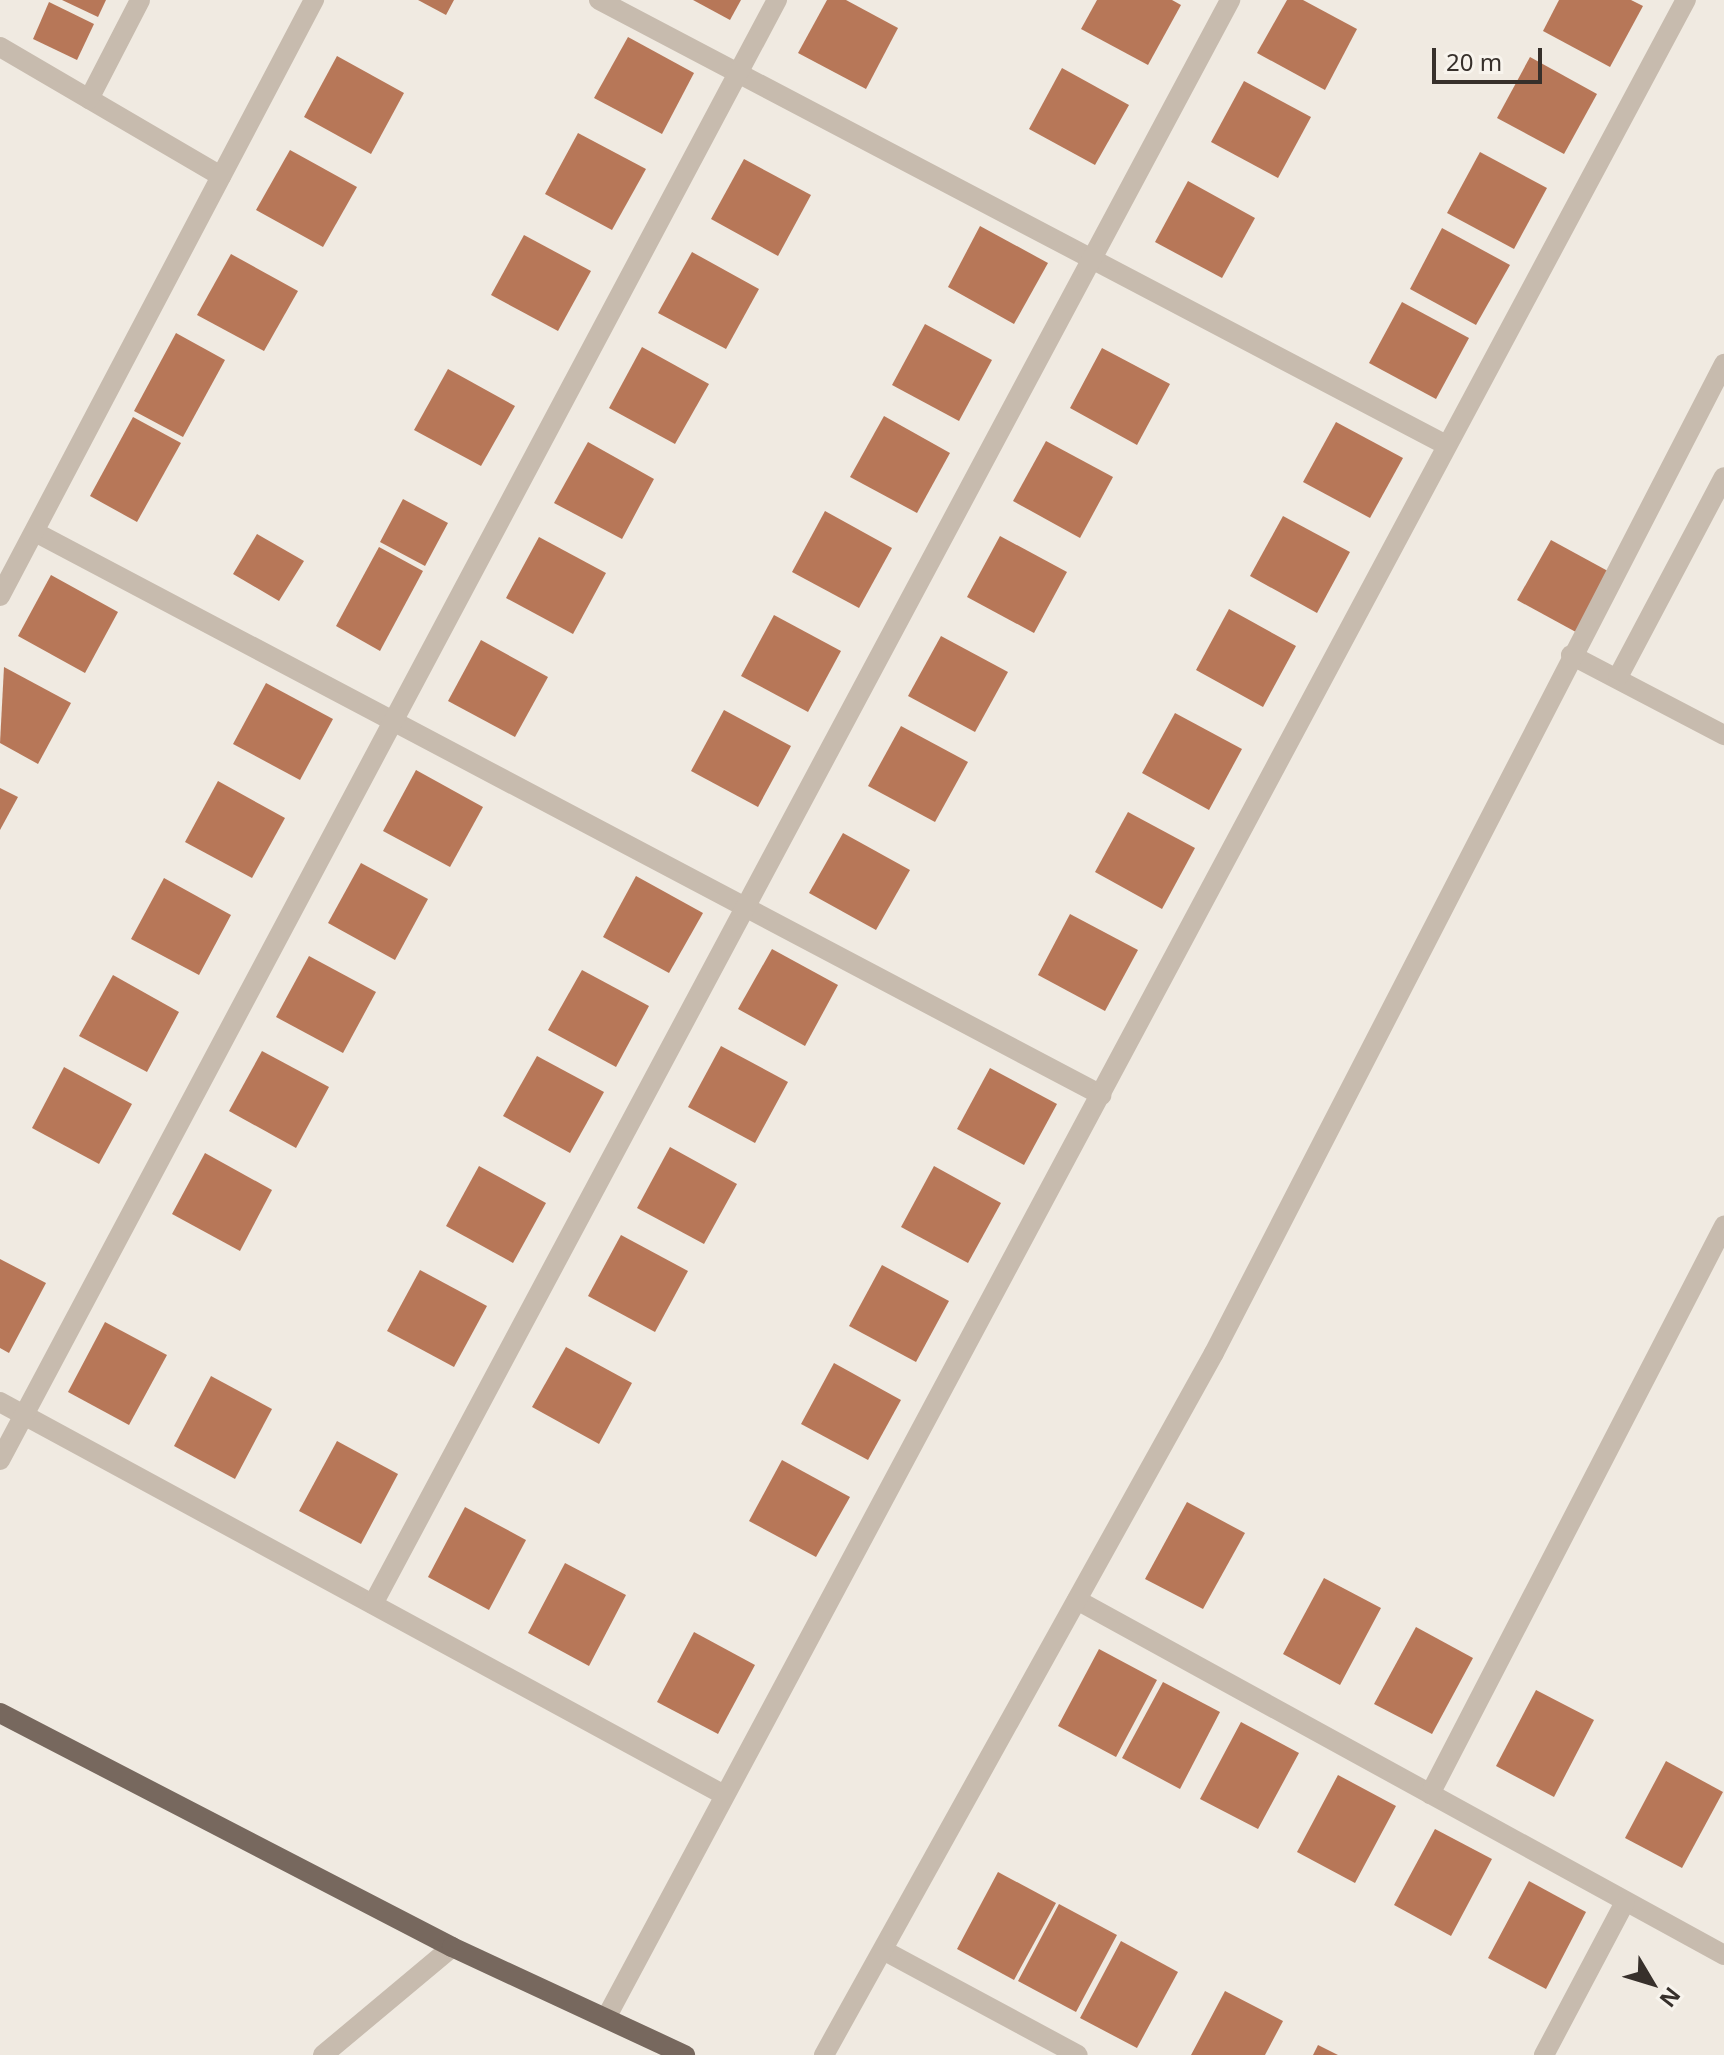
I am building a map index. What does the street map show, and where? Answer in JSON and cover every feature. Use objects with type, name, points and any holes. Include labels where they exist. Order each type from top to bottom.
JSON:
[{"type":"main road","points":[[0,1713],[452,1947],[685,2055]]},
{"type":"street","points":[[89,99],[140,0]]},
{"type":"street","points":[[0,596],[314,0]]},
{"type":"street","points":[[599,0],[736,76],[1444,444]]},
{"type":"street","points":[[0,1460],[398,719],[777,0]]},
{"type":"street","points":[[373,1604],[749,907],[1090,258],[1230,0]]},
{"type":"street","points":[[606,2018],[1101,1095],[1444,444],[1686,0]]},
{"type":"street","points":[[0,47],[221,176]]},
{"type":"street","points":[[824,2055],[1229,1326],[1571,655],[1724,364]]},
{"type":"street","points":[[1618,677],[1724,477]]},
{"type":"street","points":[[35,532],[398,719],[1101,1095]]},
{"type":"street","points":[[1571,655],[1724,735]]},
{"type":"street","points":[[1430,1794],[1724,1226]]},
{"type":"street","points":[[0,1402],[724,1795]]},
{"type":"street","points":[[1077,1600],[1724,1955]]},
{"type":"street","points":[[1544,2055],[1625,1902]]},
{"type":"street","points":[[323,2055],[452,1947]]},
{"type":"street","points":[[883,1950],[1078,2055]]},
{"type":"building","points":[[62,0],[106,0],[98,17]]},
{"type":"building","points":[[418,0],[454,0],[446,15]]},
{"type":"building","points":[[693,0],[741,0],[730,20]]},
{"type":"building","points":[[827,0],[846,0],[898,28],[866,89],[798,53]]},
{"type":"building","points":[[1097,0],[1172,0],[1181,5],[1148,65],[1081,29]]},
{"type":"building","points":[[1287,0],[1303,0],[1357,29],[1325,90],[1257,53]]},
{"type":"building","points":[[1559,0],[1631,0],[1643,6],[1610,67],[1543,31]]},
{"type":"building","points":[[49,2],[94,24],[77,60],[33,39]]},
{"type":"building","points":[[628,37],[694,73],[662,134],[594,98]]},
{"type":"building","points":[[337,56],[404,93],[371,154],[304,117]]},
{"type":"building","points":[[1530,57],[1597,94],[1564,154],[1497,118]]},
{"type":"building","points":[[1062,68],[1129,105],[1095,165],[1029,129]]},
{"type":"building","points":[[1244,81],[1311,117],[1278,178],[1211,142]]},
{"type":"building","points":[[578,133],[646,169],[612,230],[545,194]]},
{"type":"building","points":[[290,150],[357,187],[323,247],[256,210]]},
{"type":"building","points":[[1480,152],[1547,188],[1514,249],[1447,213]]},
{"type":"building","points":[[744,159],[811,195],[778,256],[711,219]]},
{"type":"building","points":[[1188,181],[1255,218],[1222,278],[1155,242]]},
{"type":"building","points":[[980,226],[1048,263],[1014,324],[948,287]]},
{"type":"building","points":[[1442,228],[1510,265],[1476,325],[1410,289]]},
{"type":"building","points":[[524,235],[591,271],[558,331],[491,295]]},
{"type":"building","points":[[692,252],[759,289],[726,349],[658,313]]},
{"type":"building","points":[[231,254],[298,291],[264,351],[197,315]]},
{"type":"building","points":[[1402,302],[1469,338],[1436,399],[1369,363]]},
{"type":"building","points":[[925,324],[992,360],[959,421],[892,385]]},
{"type":"building","points":[[176,333],[225,360],[183,437],[134,411]]},
{"type":"building","points":[[642,347],[709,384],[675,444],[609,408]]},
{"type":"building","points":[[1102,348],[1170,384],[1137,445],[1070,408]]},
{"type":"building","points":[[448,369],[515,406],[481,466],[414,430]]},
{"type":"building","points":[[884,416],[950,453],[917,513],[850,477]]},
{"type":"building","points":[[133,417],[181,443],[137,522],[90,496]]},
{"type":"building","points":[[1336,422],[1403,458],[1370,518],[1303,482]]},
{"type":"building","points":[[1046,441],[1113,477],[1080,538],[1013,501]]},
{"type":"building","points":[[588,442],[654,479],[622,539],[554,503]]},
{"type":"building","points":[[403,499],[448,523],[425,566],[380,542]]},
{"type":"building","points":[[825,511],[892,548],[859,608],[792,572]]},
{"type":"building","points":[[1283,516],[1350,552],[1317,613],[1250,576]]},
{"type":"building","points":[[257,534],[304,561],[279,601],[233,574]]},
{"type":"building","points":[[1000,536],[1067,572],[1034,633],[967,597]]},
{"type":"building","points":[[539,537],[606,573],[573,634],[506,598]]},
{"type":"building","points":[[1551,540],[1617,576],[1585,637],[1517,600]]},
{"type":"building","points":[[379,547],[423,571],[380,651],[336,626]]},
{"type":"building","points":[[51,575],[118,612],[85,673],[18,636]]},
{"type":"building","points":[[1229,609],[1296,646],[1263,707],[1196,670]]},
{"type":"building","points":[[774,615],[841,651],[808,712],[741,676]]},
{"type":"building","points":[[941,636],[1008,672],[975,732],[908,696]]},
{"type":"building","points":[[481,640],[548,677],[515,737],[448,701]]},
{"type":"building","points":[[4,667],[71,703],[38,764],[0,743]]},
{"type":"building","points":[[266,683],[333,719],[300,780],[233,744]]},
{"type":"building","points":[[724,710],[791,746],[758,807],[691,771]]},
{"type":"building","points":[[1175,713],[1242,749],[1209,810],[1142,773]]},
{"type":"building","points":[[901,726],[968,762],[935,822],[868,786]]},
{"type":"building","points":[[416,770],[483,807],[450,867],[383,831]]},
{"type":"building","points":[[218,781],[285,818],[252,878],[185,842]]},
{"type":"building","points":[[0,788],[18,797],[0,830]]},
{"type":"building","points":[[1128,812],[1195,848],[1162,909],[1095,872]]},
{"type":"building","points":[[843,833],[910,870],[876,930],[809,893]]},
{"type":"building","points":[[361,863],[428,899],[395,960],[328,923]]},
{"type":"building","points":[[636,876],[703,913],[669,973],[603,937]]},
{"type":"building","points":[[164,878],[231,915],[199,975],[131,939]]},
{"type":"building","points":[[1070,914],[1138,950],[1105,1011],[1038,975]]},
{"type":"building","points":[[772,949],[838,985],[805,1046],[738,1009]]},
{"type":"building","points":[[309,956],[376,992],[343,1053],[276,1017]]},
{"type":"building","points":[[582,970],[649,1006],[616,1067],[548,1030]]},
{"type":"building","points":[[113,975],[179,1012],[147,1072],[79,1036]]},
{"type":"building","points":[[721,1046],[788,1082],[755,1143],[688,1107]]},
{"type":"building","points":[[262,1051],[329,1087],[296,1148],[229,1111]]},
{"type":"building","points":[[537,1056],[604,1092],[570,1153],[503,1116]]},
{"type":"building","points":[[64,1067],[132,1104],[99,1164],[32,1128]]},
{"type":"building","points":[[990,1068],[1057,1104],[1024,1165],[957,1129]]},
{"type":"building","points":[[670,1147],[737,1184],[704,1244],[637,1208]]},
{"type":"building","points":[[205,1153],[272,1190],[240,1251],[172,1214]]},
{"type":"building","points":[[479,1166],[546,1203],[513,1263],[446,1226]]},
{"type":"building","points":[[934,1166],[1001,1203],[968,1263],[901,1227]]},
{"type":"building","points":[[621,1235],[688,1271],[655,1332],[588,1296]]},
{"type":"building","points":[[0,1259],[46,1283],[9,1353],[0,1348]]},
{"type":"building","points":[[882,1265],[949,1301],[916,1362],[849,1326]]},
{"type":"building","points":[[420,1270],[487,1306],[454,1367],[387,1331]]},
{"type":"building","points":[[105,1322],[167,1355],[129,1425],[68,1392]]},
{"type":"building","points":[[566,1347],[632,1383],[599,1444],[532,1407]]},
{"type":"building","points":[[834,1363],[901,1400],[868,1460],[801,1424]]},
{"type":"building","points":[[211,1376],[272,1409],[235,1479],[174,1446]]},
{"type":"building","points":[[337,1441],[398,1474],[361,1544],[299,1511]]},
{"type":"building","points":[[782,1460],[850,1497],[816,1557],[749,1521]]},
{"type":"building","points":[[1187,1502],[1245,1533],[1203,1609],[1145,1579]]},
{"type":"building","points":[[465,1507],[526,1540],[489,1610],[428,1577]]},
{"type":"building","points":[[565,1563],[626,1595],[589,1666],[528,1633]]},
{"type":"building","points":[[1324,1578],[1381,1608],[1340,1685],[1283,1654]]},
{"type":"building","points":[[1416,1627],[1473,1658],[1432,1734],[1374,1704]]},
{"type":"building","points":[[694,1632],[755,1665],[718,1734],[657,1702]]},
{"type":"building","points":[[1099,1649],[1157,1680],[1116,1757],[1058,1726]]},
{"type":"building","points":[[1163,1682],[1220,1712],[1180,1789],[1122,1758]]},
{"type":"building","points":[[1536,1690],[1594,1720],[1554,1797],[1496,1766]]},
{"type":"building","points":[[1241,1722],[1299,1753],[1258,1829],[1200,1799]]},
{"type":"building","points":[[1666,1761],[1723,1792],[1682,1868],[1625,1838]]},
{"type":"building","points":[[1338,1775],[1396,1806],[1355,1883],[1297,1852]]},
{"type":"building","points":[[1435,1829],[1492,1859],[1451,1936],[1394,1905]]},
{"type":"building","points":[[998,1872],[1056,1903],[1014,1980],[957,1949]]},
{"type":"building","points":[[1529,1881],[1586,1912],[1546,1989],[1488,1958]]},
{"type":"building","points":[[1059,1904],[1117,1935],[1076,2012],[1018,1981]]},
{"type":"building","points":[[1121,1941],[1178,1972],[1137,2048],[1080,2018]]},
{"type":"building","points":[[1225,1991],[1283,2021],[1265,2055],[1191,2055]]},
{"type":"building","points":[[1318,2045],[1338,2055],[1313,2055]]}]
